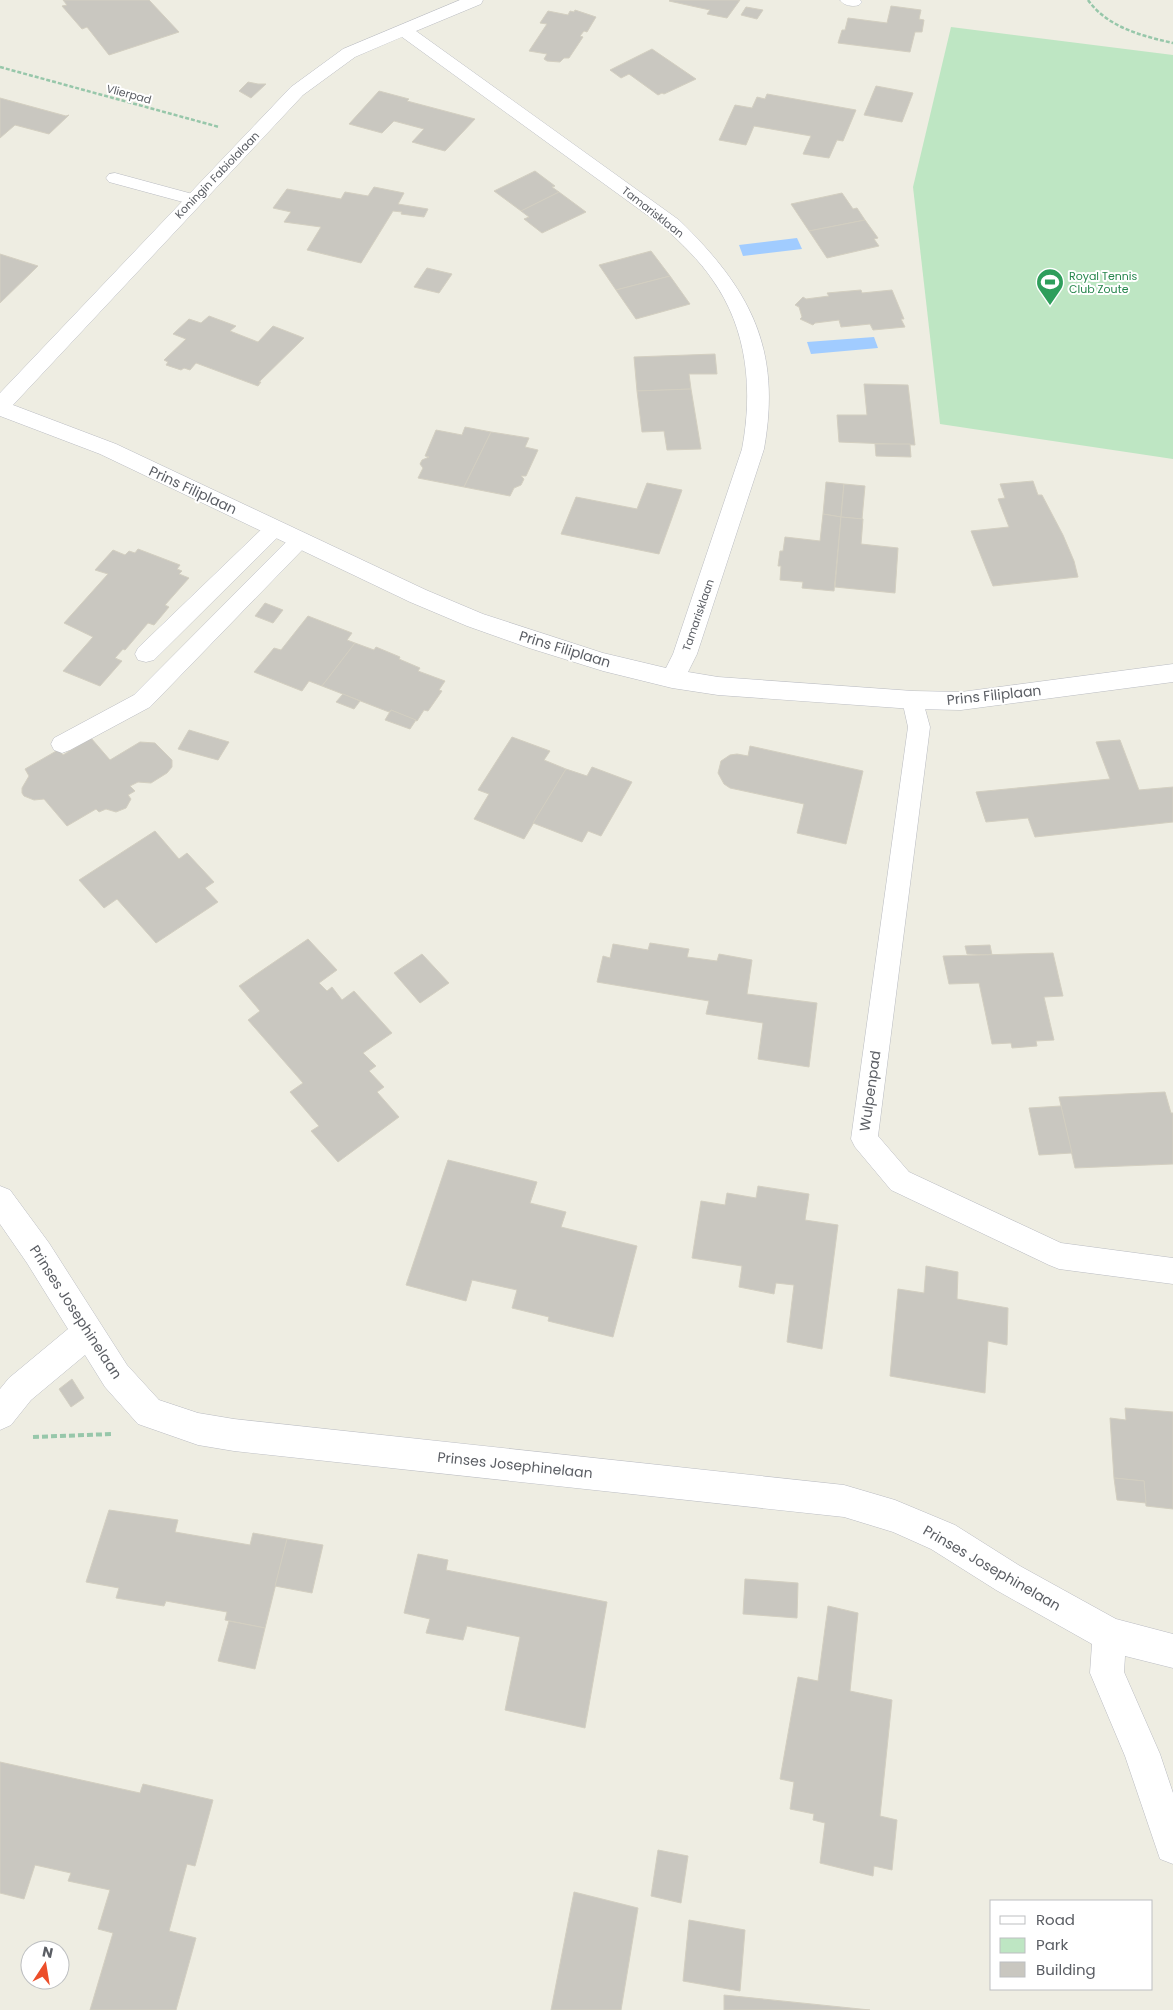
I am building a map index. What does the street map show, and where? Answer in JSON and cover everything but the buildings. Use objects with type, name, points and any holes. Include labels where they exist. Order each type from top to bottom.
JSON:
[{"type":"street","name":"Koningin Fabiolalaan","points":[[0,407],[298,91],[349,53],[475,0]]},
{"type":"street","name":"Tamarisklaan","points":[[404,30],[423,46],[672,224],[705,257],[729,290],[742,315],[753,346],[759,375],[759,407],[753,448],[685,654],[672,679]]},
{"type":"street","name":"Prins Filiplaan","points":[[0,407],[108,450],[418,596],[475,620],[537,642],[672,679],[718,686],[913,700],[961,701],[1173,673]]},
{"type":"street","name":"Prinses Josephinelaan","points":[[0,1200],[38,1253],[116,1376],[149,1413],[198,1429],[234,1435],[844,1502],[895,1516],[943,1537],[1008,1578],[1110,1635],[1173,1651]]},
{"type":"street","points":[[0,1414],[20,1389],[88,1332]]},
{"type":"street","points":[[1110,1635],[1107,1673],[1142,1754],[1173,1846]]},
{"type":"lane","points":[[114,178],[194,200]]},
{"type":"lane","points":[[146,654],[275,528]]},
{"type":"lane","points":[[62,744],[142,701],[300,540]]},
{"type":"lane","name":"Wulpenpad","points":[[913,700],[919,727],[864,1139],[900,1181],[1059,1256],[1173,1271]]},
{"type":"path","points":[[1088,0],[1096,11],[1120,25],[1173,43]]},
{"type":"path","name":"Vlierpad","points":[[0,67],[70,88],[254,137]]},
{"type":"path","points":[[26,1437],[130,1433],[149,1413]]},
{"type":"green space","name":"Royal Tennis Club Zoute","points":[[951,27],[1173,55],[1173,459],[940,424],[913,187]]},
{"type":"water","points":[[797,238],[802,249],[743,256],[739,245]]},
{"type":"water","points":[[874,337],[878,348],[811,354],[807,342]]},
{"type":"place","name":"Royal Tennis Club Zoute","points":[[1050,306]]}]
